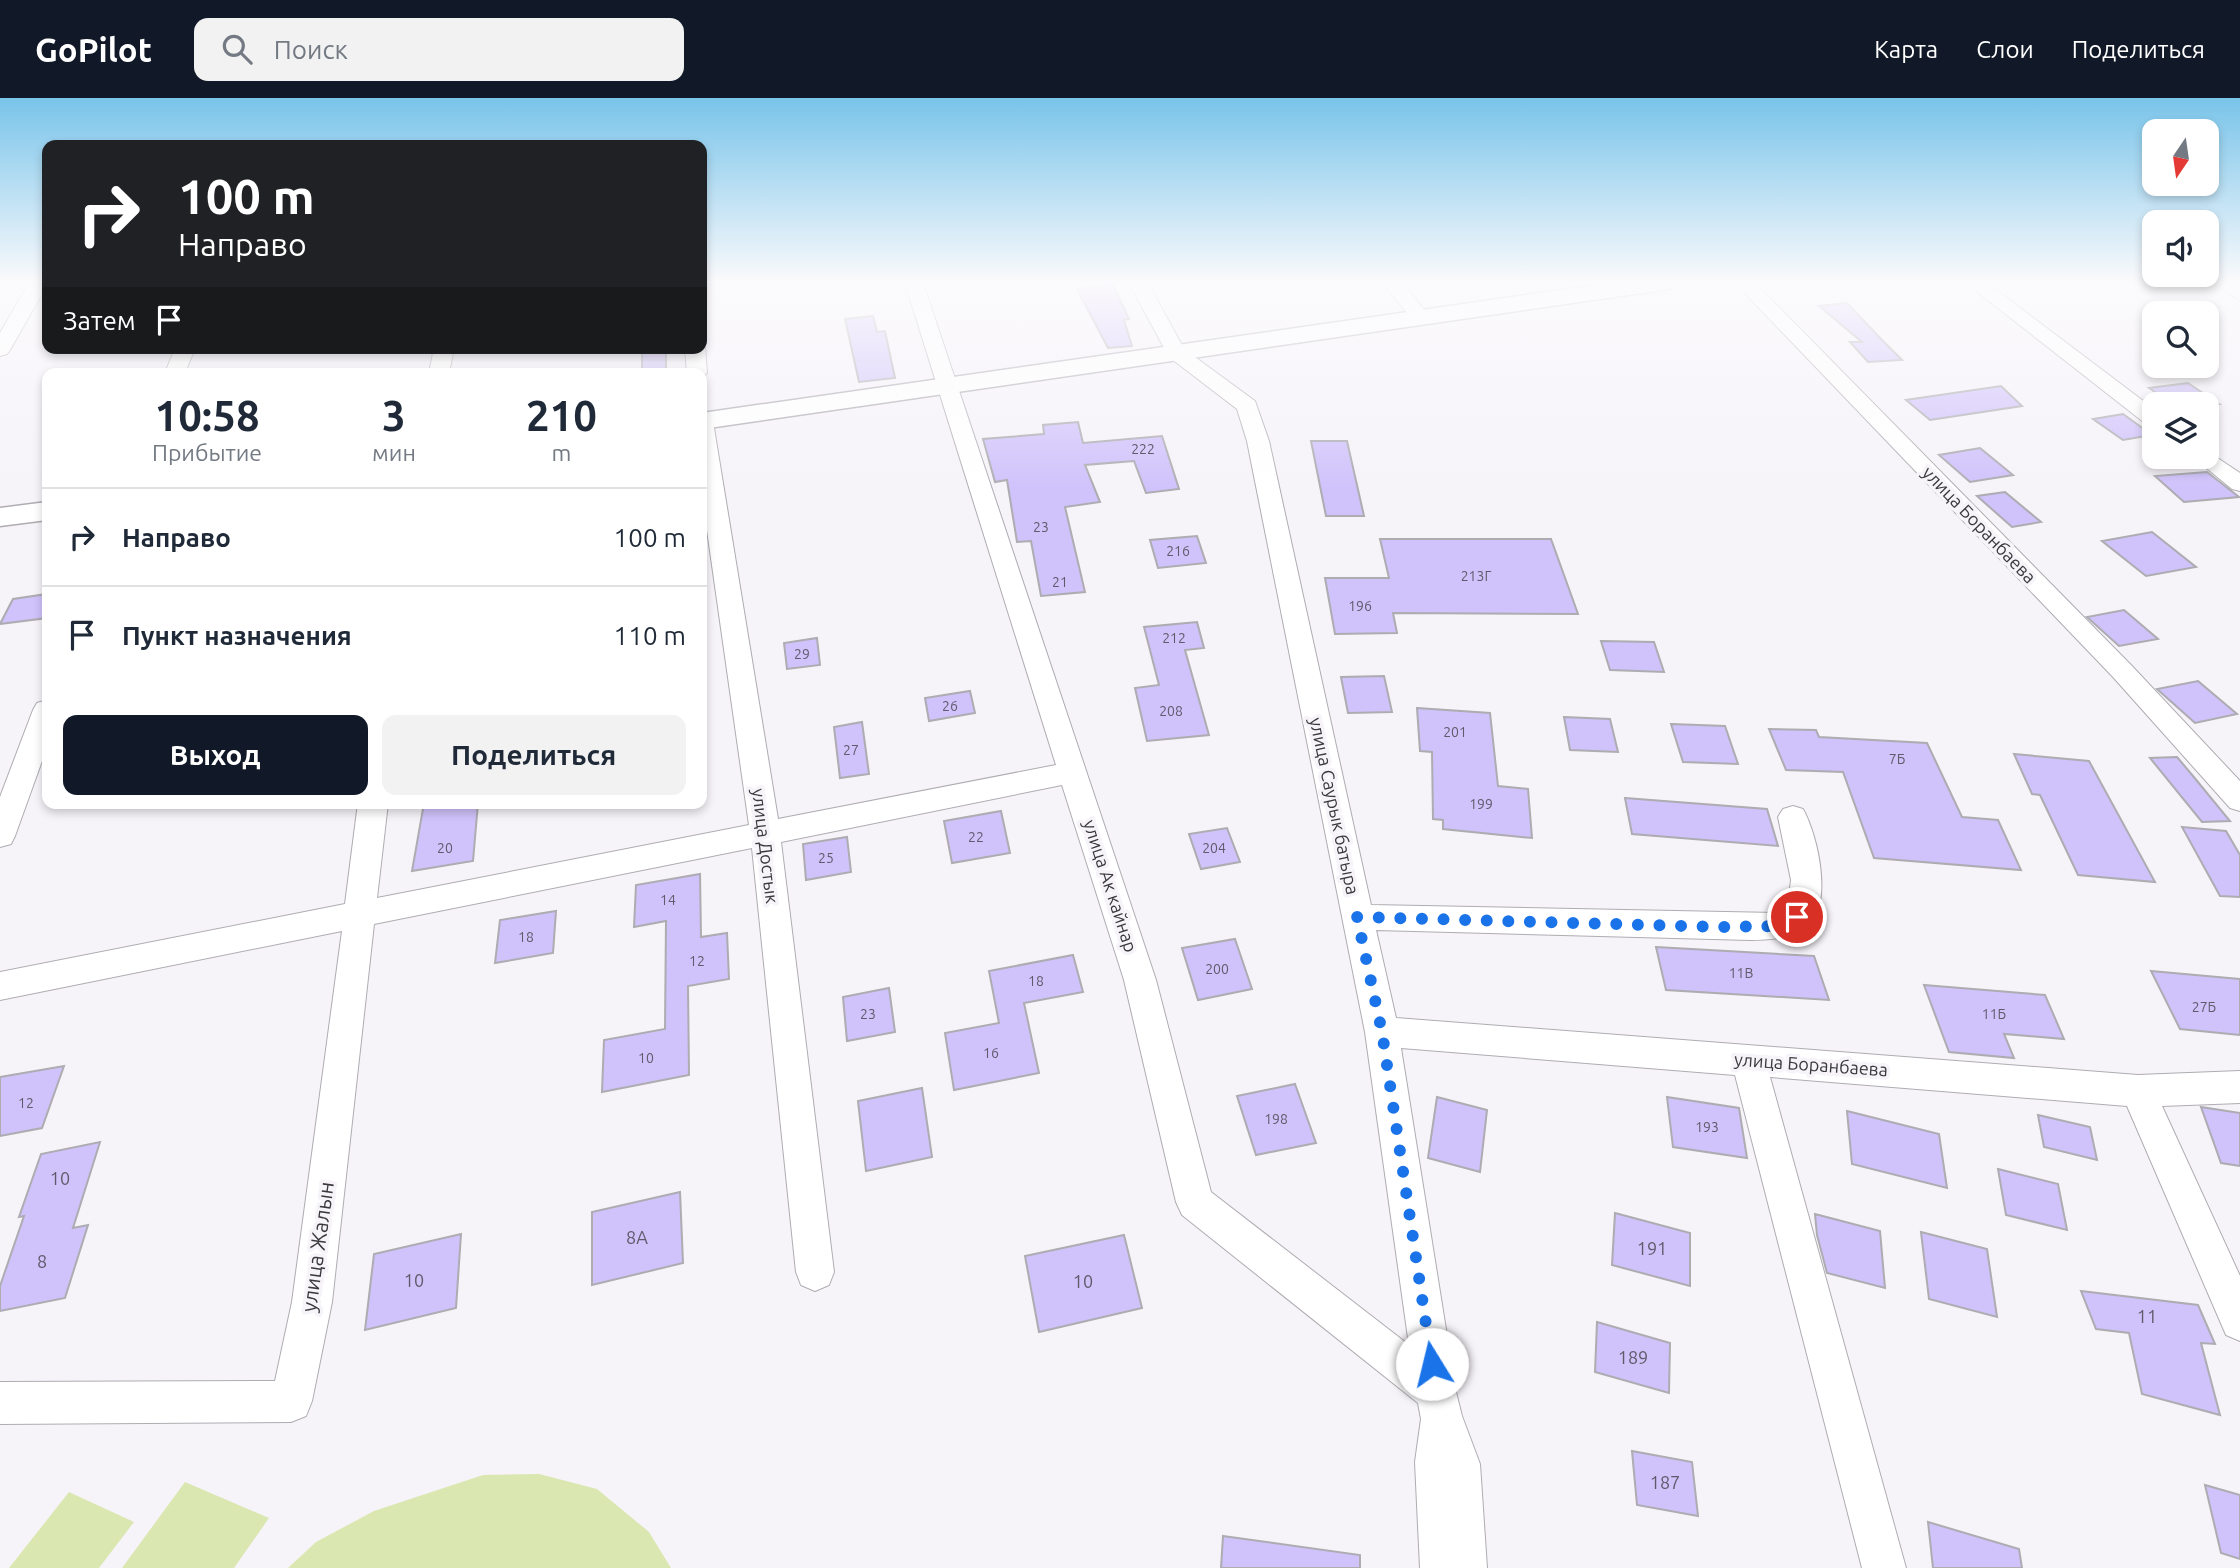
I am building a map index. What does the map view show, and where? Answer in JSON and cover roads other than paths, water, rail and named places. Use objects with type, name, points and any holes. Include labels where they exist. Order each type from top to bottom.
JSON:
[{"type":"street","name":"улица Ак кайнар","points":[[938,352],[1140,980],[1195,1202],[1438,1404]]},
{"type":"street","points":[[707,420],[1186,352]]},
{"type":"street","name":"улица Боранбаева","points":[[1811,352],[2122,671],[2240,800]]},
{"type":"street","points":[[2065,352],[2142,410]]},
{"type":"street","name":"улица Саурык батыра","points":[[1176,353],[1247,406],[1258,441],[1382,1032],[1438,1404],[1436,1462],[1442,1568]]},
{"type":"street","name":"улица Достык","points":[[707,454],[765,832],[815,1272]]},
{"type":"street","points":[[2219,468],[2240,484]]},
{"type":"street","points":[[0,517],[42,512]]},
{"type":"street","points":[[0,836],[42,723]]},
{"type":"street","points":[[0,986],[1073,772]]},
{"type":"street","name":"улица Жалын","points":[[0,1403],[291,1401],[312,1302],[372,809]]},
{"type":"street","points":[[1357,917],[1722,927],[1780,926],[1797,917],[1809,890],[1793,817]]},
{"type":"street","name":"улица Боранбаева","points":[[1382,1032],[2138,1091],[2240,1087]]},
{"type":"street","points":[[1748,1060],[1884,1568]]},
{"type":"street","points":[[2138,1091],[2240,1321]]},
{"type":"street","name":"улица Саурык батыра","points":[[1438,1404],[1459,1464],[1465,1568]]}]
